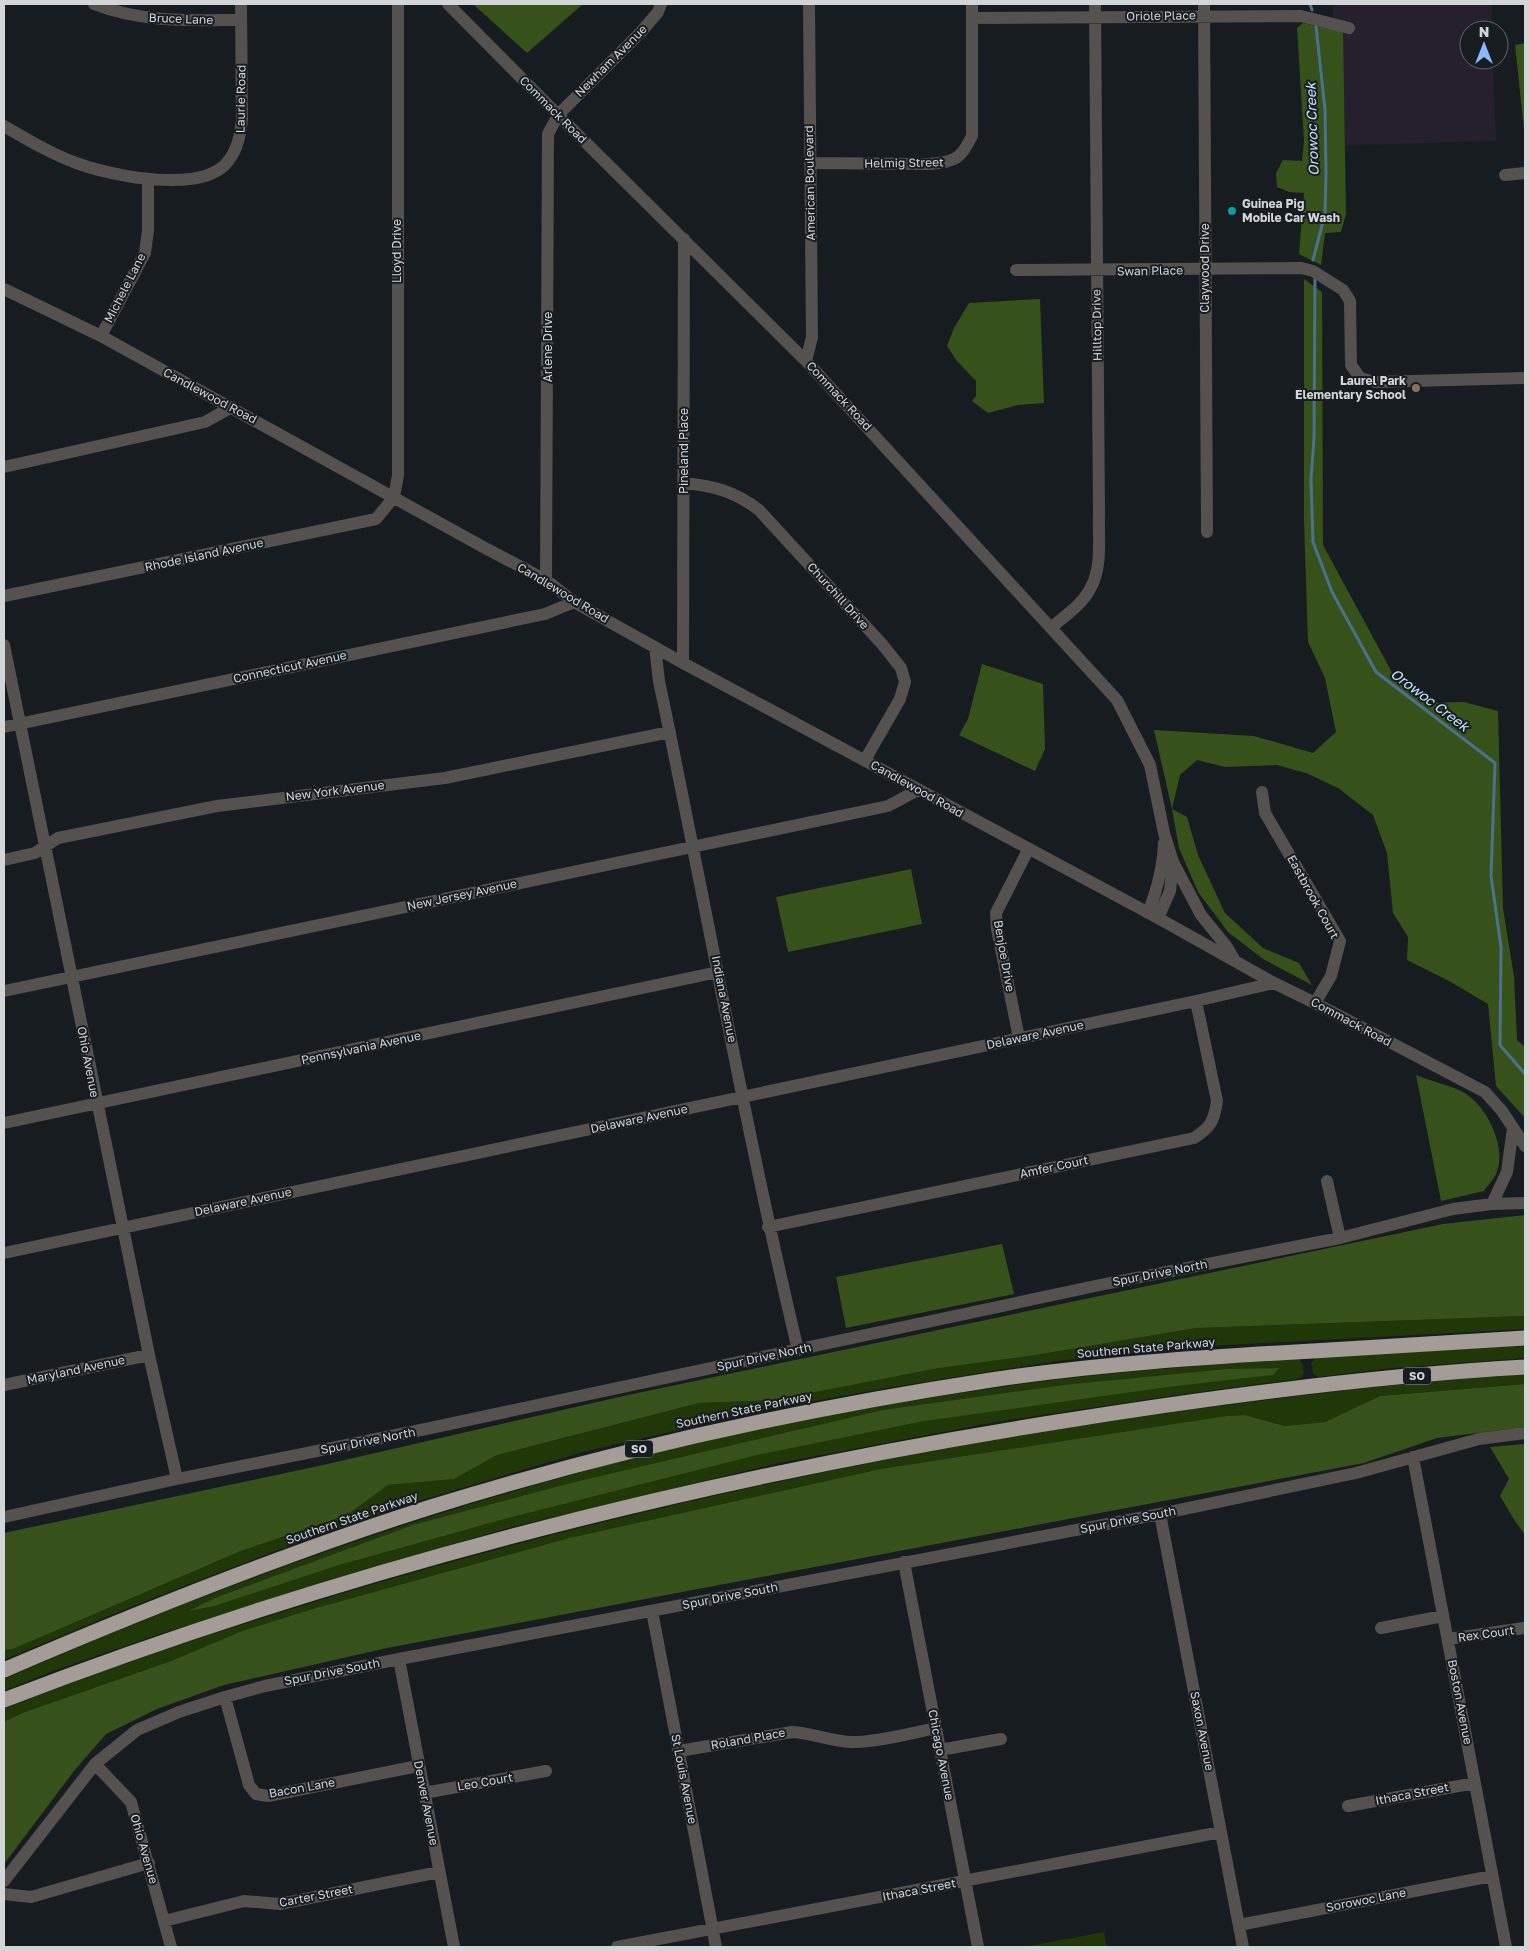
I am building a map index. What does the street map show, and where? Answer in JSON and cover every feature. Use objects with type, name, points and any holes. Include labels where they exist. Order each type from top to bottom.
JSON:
[{"type":"highway","name":"Southern State Parkway","points":[[4,1670],[254,1568],[431,1507],[610,1456],[704,1433],[905,1394],[996,1379],[1229,1355],[1525,1338]]},
{"type":"highway","name":"SO","points":[[4,1700],[173,1638],[368,1577],[565,1523],[751,1479],[973,1435],[1106,1414],[1309,1387],[1525,1366]]},
{"type":"street","name":"Bruce Lane","points":[[94,4],[129,15],[161,20],[241,20]]},
{"type":"street","name":"Laurie Road","points":[[4,126],[52,153],[110,173],[148,180],[189,179],[210,175],[229,162],[240,139],[242,120],[241,4]]},
{"type":"street","name":"Lloyd Drive","points":[[394,498],[398,475],[398,4]]},
{"type":"street","name":"Commack Road","points":[[448,4],[806,361],[1117,700],[1150,765],[1164,833],[1173,862],[1170,891],[1153,916]]},
{"type":"street","name":"Newham Avenue","points":[[558,115],[641,32],[658,12],[661,4]]},
{"type":"street","name":"American Boulevard","points":[[806,361],[812,337],[809,4]]},
{"type":"street","name":"Helmig Street","points":[[810,163],[929,164],[948,162],[964,152],[972,136],[972,4]]},
{"type":"street","name":"Hilltop Drive","points":[[1051,628],[1079,604],[1090,590],[1098,570],[1096,4]]},
{"type":"street","name":"Oriole Place","points":[[972,18],[1096,17],[1204,10],[1301,16],[1349,28]]},
{"type":"street","name":"Claywood Drive","points":[[1204,10],[1207,532]]},
{"type":"street","name":"Arlene Drive","points":[[546,580],[548,134],[558,115]]},
{"type":"street","points":[[1505,175],[1525,173]]},
{"type":"street","name":"Michele Lane","points":[[101,336],[144,254],[148,230],[148,180]]},
{"type":"street","name":"Pineland Place","points":[[682,664],[684,239]]},
{"type":"street","name":"Swan Place","points":[[1016,270],[1097,271],[1301,268],[1313,271],[1343,290],[1350,301],[1351,364],[1360,378],[1375,382],[1525,378]]},
{"type":"street","name":"Candlewood Road","points":[[4,289],[101,336],[194,389],[232,407],[394,498],[546,580],[574,602],[682,664],[865,760],[1028,850],[1153,916]]},
{"type":"street","points":[[4,467],[205,422],[232,407]]},
{"type":"street","name":"Churchill Drive","points":[[684,483],[709,486],[728,491],[744,498],[759,510],[882,644],[901,668],[906,682],[900,699],[865,760]]},
{"type":"street","name":"Rhode Island Avenue","points":[[4,596],[376,519],[394,498]]},
{"type":"street","name":"Connecticut Avenue","points":[[4,727],[546,614],[574,602]]},
{"type":"street","name":"Ohio Avenue","points":[[4,645],[148,1355],[177,1479]]},
{"type":"street","name":"Indiana Avenue","points":[[655,647],[659,681],[768,1227],[798,1350]]},
{"type":"street","name":"New York Avenue","points":[[4,860],[35,853],[58,838],[217,806],[446,778],[670,732]]},
{"type":"street","name":"New Jersey Avenue","points":[[4,990],[888,806],[918,790]]},
{"type":"street","name":"Eastbrook Court","points":[[1262,792],[1265,813],[1340,940],[1331,976],[1315,1003]]},
{"type":"street","name":"Commack Road","points":[[1153,916],[1164,859],[1164,833]]},
{"type":"street","name":"Benjoe Drive","points":[[1019,1038],[997,929],[996,913],[1028,850]]},
{"type":"street","points":[[1173,862],[1201,914],[1227,947],[1235,962]]},
{"type":"street","name":"Commack Road","points":[[1153,916],[1274,983],[1485,1092],[1502,1111],[1525,1146]]},
{"type":"street","name":"Pennsylvania Avenue","points":[[4,1123],[718,972]]},
{"type":"street","name":"Delaware Avenue","points":[[4,1253],[1274,983]]},
{"type":"street","name":"Amfer Court","points":[[768,1227],[1194,1138],[1207,1130],[1215,1117],[1217,1101],[1196,1001]]},
{"type":"street","points":[[1492,1204],[1507,1172],[1513,1128]]},
{"type":"street","points":[[1328,1181],[1340,1238]]},
{"type":"street","name":"Spur Drive North","points":[[4,1517],[1100,1285],[1340,1238],[1453,1209],[1492,1204],[1525,1203]]},
{"type":"street","name":"Maryland Avenue","points":[[4,1385],[148,1355]]},
{"type":"street","name":"Spur Drive South","points":[[4,1882],[95,1764],[137,1730],[179,1712],[225,1697],[265,1686],[399,1659],[1160,1514],[1356,1474],[1479,1439],[1525,1433]]},
{"type":"street","name":"Boston Avenue","points":[[1413,1457],[1506,1947]]},
{"type":"street","name":"Saxon Avenue","points":[[1160,1514],[1243,1947]]},
{"type":"street","name":"Chicago Avenue","points":[[904,1562],[978,1947]]},
{"type":"street","name":"St Louis Avenue","points":[[652,1610],[716,1947]]},
{"type":"street","points":[[1381,1628],[1443,1616]]},
{"type":"street","name":"Rex Court","points":[[1448,1639],[1524,1628]]},
{"type":"street","name":"Denver Avenue","points":[[399,1659],[454,1947]]},
{"type":"street","name":"Bacon Lane","points":[[225,1697],[249,1785],[256,1794],[268,1796],[418,1766]]},
{"type":"street","name":"Roland Place","points":[[679,1752],[792,1732],[809,1733],[838,1741],[853,1742],[936,1728]]},
{"type":"street","points":[[940,1750],[1001,1739]]},
{"type":"street","name":"Ohio Avenue","points":[[95,1764],[131,1802],[171,1947]]},
{"type":"street","name":"Leo Court","points":[[424,1793],[546,1770]]},
{"type":"street","name":"Ithaca Street","points":[[1348,1806],[1475,1783]]},
{"type":"street","name":"Ithaca Street","points":[[617,1947],[1221,1832]]},
{"type":"street","points":[[4,1894],[31,1897],[148,1863]]},
{"type":"street","name":"Carter Street","points":[[164,1921],[244,1901],[280,1904],[439,1872]]},
{"type":"street","name":"Sorowoc Lane","points":[[1239,1925],[1492,1876]]},
{"type":"shaded area","points":[[1333,4],[1492,4],[1492,20],[1459,20],[1459,70],[1493,70],[1496,141],[1328,146]]},
{"type":"green space","points":[[473,4],[583,4],[527,53]]},
{"type":"green space","points":[[1303,23],[1343,32],[1346,214],[1341,232],[1325,233],[1321,265],[1299,254],[1304,193],[1289,192],[1277,187],[1276,173],[1283,160],[1302,161],[1304,141],[1297,28]]},
{"type":"green space","points":[[1525,43],[1525,139],[1515,45]]},
{"type":"green space","points":[[1304,279],[1322,292],[1323,545],[1395,678],[1427,703],[1464,702],[1498,711],[1503,908],[1514,977],[1517,1040],[1525,1047],[1525,1118],[1496,1086],[1488,1004],[1449,981],[1407,960],[1408,937],[1393,913],[1387,853],[1373,815],[1338,788],[1306,773],[1277,765],[1225,767],[1197,760],[1180,775],[1172,809],[1154,730],[1254,736],[1313,753],[1336,732],[1325,678],[1308,642],[1304,522]]},
{"type":"green space","points":[[1040,299],[1044,403],[1018,405],[988,413],[972,401],[976,396],[976,381],[957,361],[947,346],[954,328],[969,303]]},
{"type":"green space","points":[[982,664],[1043,684],[1045,749],[1035,771],[959,735],[968,719]]},
{"type":"green space","points":[[1172,809],[1187,817],[1198,855],[1225,913],[1263,948],[1299,963],[1312,985],[1263,959],[1228,932],[1198,892],[1179,848]]},
{"type":"green space","points":[[911,869],[922,924],[788,952],[776,897]]},
{"type":"green space","points":[[1416,1075],[1463,1092],[1472,1098],[1487,1117],[1497,1141],[1499,1165],[1495,1176],[1484,1191],[1441,1201]]},
{"type":"green space","points":[[1525,1215],[1525,1316],[1196,1328],[1030,1356],[939,1368],[775,1400],[699,1403],[497,1455],[454,1479],[388,1485],[347,1515],[241,1551],[13,1649],[4,1650],[4,1533],[323,1465],[628,1395],[1443,1224]]},
{"type":"green space","points":[[1002,1244],[1014,1294],[846,1328],[836,1277]]},
{"type":"green space","points":[[1525,1316],[1525,1329],[1189,1347],[1056,1361],[769,1409],[583,1452],[412,1503],[278,1550],[133,1606],[4,1660],[4,1650],[13,1649],[241,1551],[347,1515],[388,1485],[454,1479],[497,1455],[699,1403],[775,1400],[939,1368],[1030,1356],[1196,1328]]},
{"type":"green space","points":[[1525,1346],[1525,1358],[1382,1369],[1318,1377],[1313,1374],[1311,1362],[1317,1357]]},
{"type":"green space","points":[[1300,1360],[1304,1368],[1302,1377],[1297,1379],[996,1422],[779,1463],[512,1527],[325,1581],[151,1637],[53,1671],[4,1691],[4,1679],[157,1615],[313,1556],[471,1504],[631,1459],[711,1439],[792,1422],[954,1394],[1089,1376]]},
{"type":"green space","points":[[1279,1368],[1273,1375],[1168,1387],[924,1421],[757,1455],[508,1518],[339,1565],[214,1606],[189,1611],[215,1598],[413,1525],[575,1482],[883,1410],[1064,1385],[1227,1369]]},
{"type":"green space","points":[[1525,1374],[1525,1384],[1380,1396],[1325,1422],[1285,1426],[1245,1415],[1226,1416],[880,1469],[569,1538],[316,1608],[242,1631],[171,1661],[22,1713],[4,1722],[4,1709],[167,1649],[277,1613],[541,1538],[735,1491],[931,1451],[1129,1419],[1376,1387]]},
{"type":"green space","points":[[1525,1384],[1525,1427],[1437,1438],[1364,1463],[387,1648],[224,1685],[157,1709],[106,1734],[74,1771],[4,1864],[4,1722],[22,1713],[171,1661],[242,1631],[316,1608],[569,1538],[880,1469],[1226,1416],[1245,1415],[1285,1426],[1325,1422],[1380,1396]]},
{"type":"green space","points":[[1525,1444],[1525,1535],[1500,1496],[1509,1479],[1490,1447]]},
{"type":"green space","points":[[1104,1932],[1107,1947],[1024,1947]]},
{"type":"waterway","name":"Orowoc Creek","points":[[1310,4],[1312,10]]},
{"type":"waterway","name":"Orowoc Creek","points":[[1313,260],[1325,214],[1326,173],[1325,110],[1316,26]]},
{"type":"waterway","name":"Orowoc Creek","points":[[1315,276],[1314,438],[1311,479],[1313,542],[1332,592],[1376,672],[1495,763],[1491,876],[1501,947],[1500,1045],[1525,1074]]},
{"type":"place","name":"Guinea Pig Mobile Car Wash","points":[[1232,211]]},
{"type":"place","name":"Laurel Park Elementary School","points":[[1416,388]]}]
